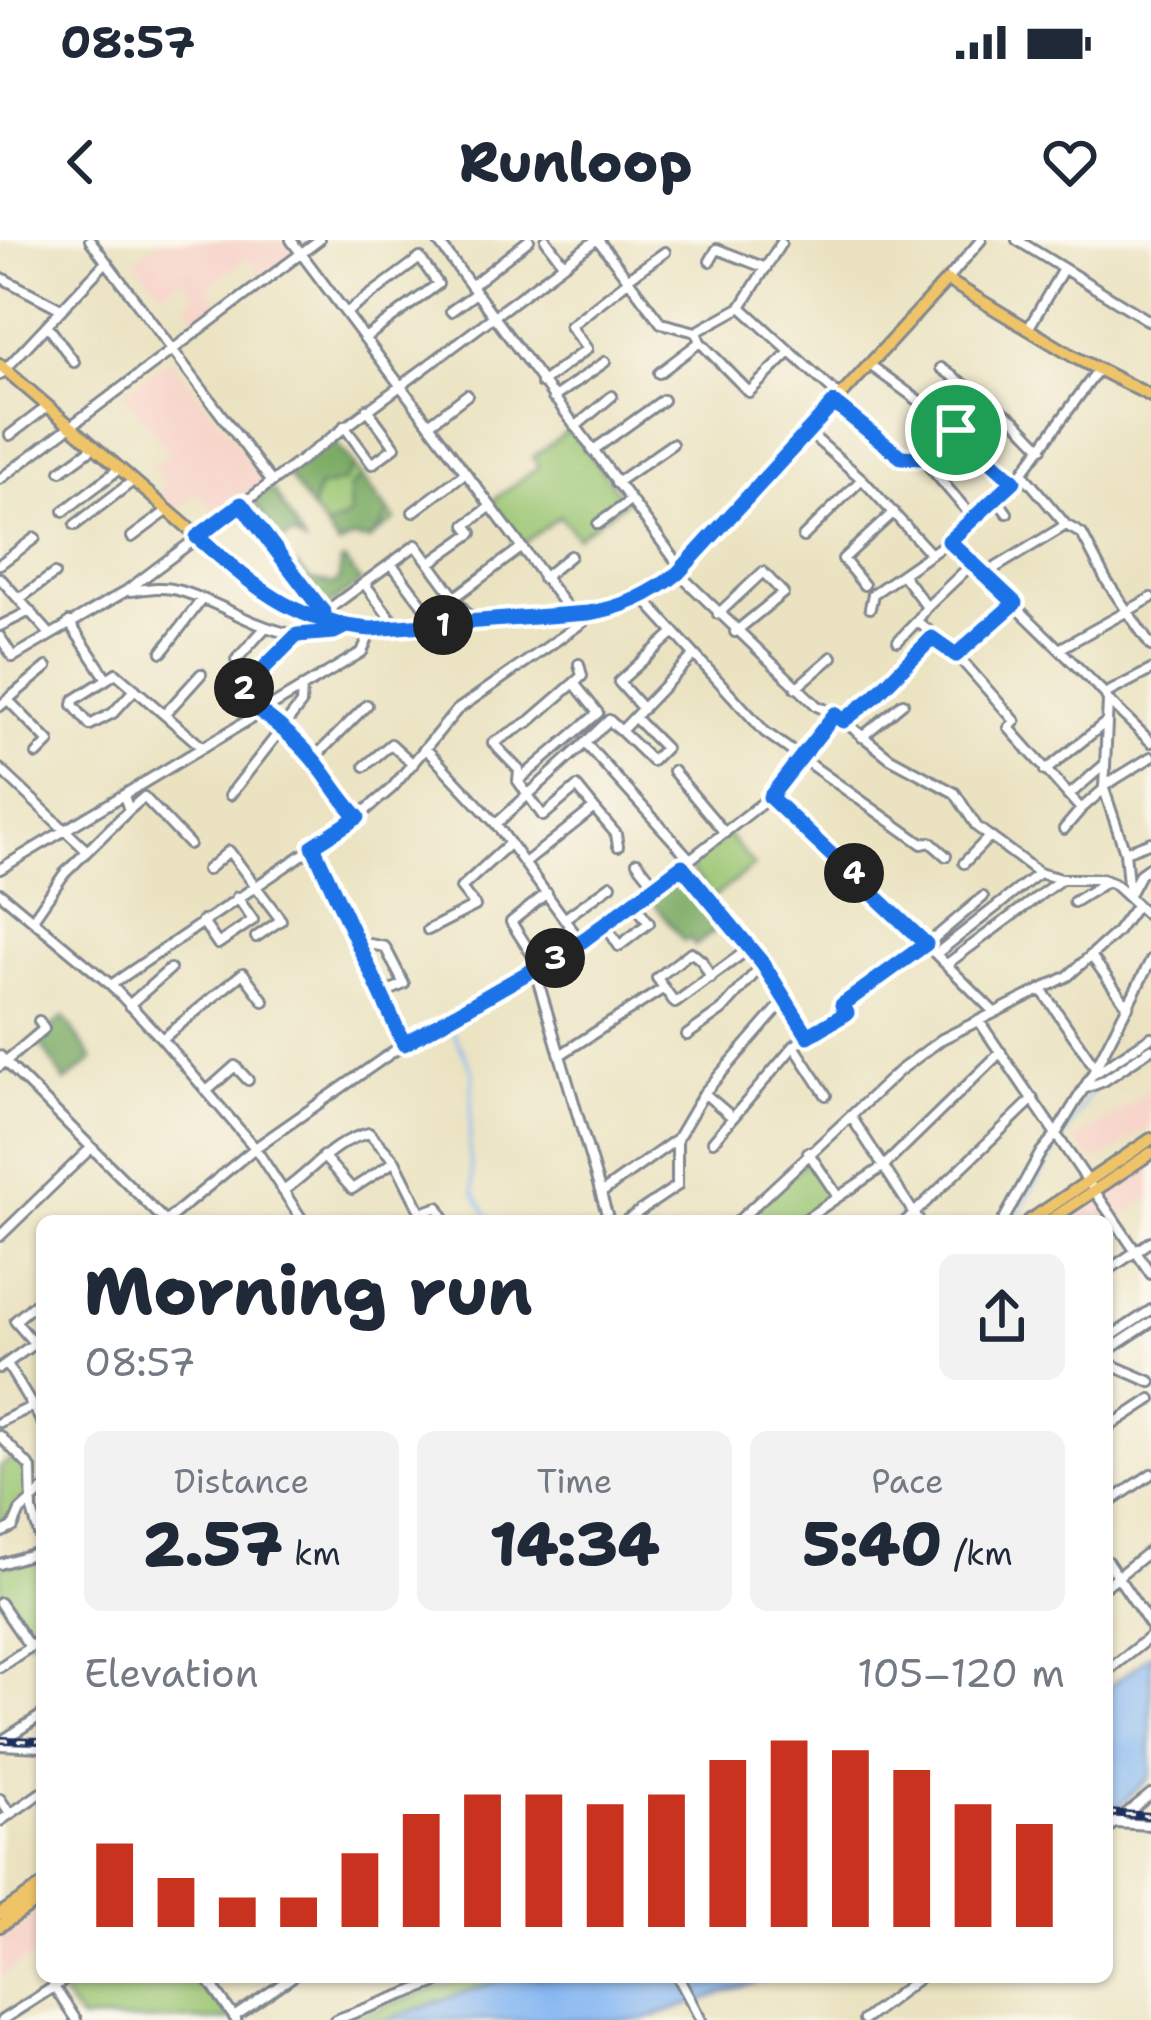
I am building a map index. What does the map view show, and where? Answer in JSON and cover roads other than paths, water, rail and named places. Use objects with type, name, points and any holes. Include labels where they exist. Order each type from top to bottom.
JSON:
[{"type":"main road","points":[[2,370],[267,596],[346,626],[371,629],[588,613],[641,597],[680,571],[947,280],[1097,370],[1151,396]]},
{"type":"main road","points":[[1056,1215],[1151,1139]]},
{"type":"main road","points":[[1040,1215],[1151,1153]]},
{"type":"main road","points":[[0,1914],[36,1890]]},
{"type":"main road","points":[[0,1926],[36,1902]]},
{"type":"street","points":[[90,240],[271,481]]},
{"type":"street","points":[[291,240],[571,613]]},
{"type":"street","points":[[0,479],[319,240]]},
{"type":"street","points":[[437,240],[680,571],[735,632],[817,706],[839,717],[890,758],[955,793],[977,827],[1039,873],[1107,881],[1151,918]]},
{"type":"street","points":[[451,310],[529,240]]},
{"type":"street","points":[[547,240],[563,263]]},
{"type":"street","points":[[0,637],[13,657],[125,591],[597,240],[661,323],[698,337],[749,392],[790,352]]},
{"type":"street","points":[[947,280],[981,240]]},
{"type":"street","points":[[1017,240],[1151,322]]},
{"type":"street","points":[[658,373],[698,337],[746,305],[781,243]]},
{"type":"street","points":[[710,261],[717,249],[766,268]]},
{"type":"street","points":[[541,383],[587,349],[570,326],[664,252]]},
{"type":"street","points":[[346,313],[420,258],[438,284],[364,338]]},
{"type":"street","points":[[2,370],[106,262]]},
{"type":"street","points":[[1028,328],[1063,269]]},
{"type":"street","points":[[0,278],[61,309]]},
{"type":"street","points":[[741,307],[901,457],[922,458],[956,430]]},
{"type":"street","points":[[47,325],[74,362]]},
{"type":"street","points":[[553,398],[605,362]]},
{"type":"street","points":[[869,365],[1014,481]]},
{"type":"street","points":[[940,368],[1016,421],[1042,448]]},
{"type":"street","points":[[870,608],[872,594],[949,541],[1014,481],[1097,370]]},
{"type":"street","points":[[429,424],[467,395]]},
{"type":"street","points":[[575,428],[612,396]]},
{"type":"street","points":[[592,451],[662,400]]},
{"type":"street","points":[[10,435],[47,406]]},
{"type":"street","points":[[344,426],[372,464],[395,447],[367,409]]},
{"type":"street","points":[[807,430],[862,478],[931,554]]},
{"type":"street","points":[[616,483],[672,444]]},
{"type":"street","points":[[62,471],[94,448]]},
{"type":"street","points":[[922,458],[974,519]]},
{"type":"street","points":[[64,511],[118,469]]},
{"type":"street","points":[[1022,472],[1066,525],[1082,534],[1106,580],[1151,646]]},
{"type":"street","points":[[413,512],[465,473]]},
{"type":"street","points":[[803,537],[862,478]]},
{"type":"street","points":[[75,524],[133,482]]},
{"type":"street","points":[[996,498],[1007,513]]},
{"type":"street","points":[[598,524],[630,501]]},
{"type":"street","points":[[241,504],[321,615],[416,545],[473,623]]},
{"type":"street","points":[[430,563],[472,533],[466,525],[490,507]]},
{"type":"street","points":[[132,536],[167,511]]},
{"type":"street","points":[[864,584],[843,559],[894,512]]},
{"type":"street","points":[[985,574],[1066,525]]},
{"type":"street","points":[[0,564],[35,538]]},
{"type":"street","points":[[949,541],[1151,742]]},
{"type":"street","points":[[455,597],[521,548]]},
{"type":"street","points":[[543,578],[570,556]]},
{"type":"street","points":[[391,563],[438,625]]},
{"type":"street","points":[[898,641],[974,563]]},
{"type":"street","points":[[718,614],[763,572],[783,593],[735,632]]},
{"type":"street","points":[[19,599],[54,574]]},
{"type":"street","points":[[902,574],[928,607]]},
{"type":"street","points":[[0,578],[49,633]]},
{"type":"street","points":[[364,583],[397,627]]},
{"type":"street","points":[[125,591],[174,589],[243,621],[297,635],[334,632],[346,626]]},
{"type":"street","points":[[641,597],[765,732],[922,844],[929,842],[946,856]]},
{"type":"street","points":[[1061,648],[1151,598]]},
{"type":"street","points":[[162,652],[202,599]]},
{"type":"street","points":[[956,655],[1015,603]]},
{"type":"street","points":[[0,626],[29,611]]},
{"type":"street","points":[[111,985],[358,817],[413,764],[457,710],[583,622],[588,613]]},
{"type":"street","points":[[917,621],[956,655],[1015,721],[1009,728],[1082,809]]},
{"type":"street","points":[[68,622],[107,679]]},
{"type":"street","points":[[236,660],[266,627]]},
{"type":"street","points":[[0,869],[362,652],[371,629]]},
{"type":"street","points":[[644,709],[620,682],[674,633]]},
{"type":"street","points":[[297,635],[238,694],[283,728],[358,817]]},
{"type":"street","points":[[173,1215],[255,1148],[404,1044],[538,969],[634,903],[770,797],[839,717],[874,697],[932,638]]},
{"type":"street","points":[[621,731],[694,655]]},
{"type":"street","points":[[796,688],[832,657]]},
{"type":"street","points":[[579,664],[582,676],[530,721],[493,743],[518,770],[518,781],[543,816],[577,787],[616,834],[617,846]]},
{"type":"street","points":[[37,754],[49,742],[4,703],[47,667]]},
{"type":"street","points":[[1107,697],[1151,670]]},
{"type":"street","points":[[135,689],[113,713],[90,725],[74,700],[116,673],[165,714],[202,747]]},
{"type":"street","points":[[165,714],[201,674]]},
{"type":"street","points":[[518,781],[598,713],[574,683]]},
{"type":"street","points":[[230,795],[301,704],[302,687]]},
{"type":"street","points":[[1107,697],[1104,788],[1125,853],[1129,896]]},
{"type":"street","points":[[862,737],[903,703]]},
{"type":"street","points":[[313,759],[367,705]]},
{"type":"street","points":[[496,824],[609,720],[652,761],[664,748],[635,718]]},
{"type":"street","points":[[1045,771],[1106,722]]},
{"type":"street","points":[[586,743],[686,862],[763,964],[808,1036]]},
{"type":"street","points":[[365,766],[391,744],[413,764]]},
{"type":"street","points":[[425,748],[496,824],[581,942]]},
{"type":"street","points":[[1064,829],[1104,788],[1151,757]]},
{"type":"street","points":[[1068,796],[1105,764]]},
{"type":"street","points":[[0,769],[86,850]]},
{"type":"street","points":[[673,771],[724,832]]},
{"type":"street","points":[[124,795],[129,810]]},
{"type":"street","points":[[33,919],[86,850],[144,797],[189,844]]},
{"type":"street","points":[[770,797],[994,1012]]},
{"type":"street","points":[[525,863],[594,808]]},
{"type":"street","points":[[964,863],[989,837]]},
{"type":"street","points":[[1125,853],[1151,842]]},
{"type":"street","points":[[428,931],[475,906],[460,888],[510,843]]},
{"type":"street","points":[[313,846],[404,1044]]},
{"type":"street","points":[[207,870],[229,851],[280,920],[256,937]]},
{"type":"street","points":[[637,862],[656,886]]},
{"type":"street","points":[[1129,896],[1140,874],[1151,866]]},
{"type":"street","points":[[936,954],[1039,873]]},
{"type":"street","points":[[947,964],[1061,879]]},
{"type":"street","points":[[1074,902],[1107,881]]},
{"type":"street","points":[[564,919],[611,885]]},
{"type":"street","points":[[0,893],[111,985],[162,1039],[255,1148],[299,1215]]},
{"type":"street","points":[[547,893],[512,922],[538,969],[607,1215]]},
{"type":"street","points":[[202,921],[218,944],[253,920],[237,897]]},
{"type":"street","points":[[712,1141],[794,1046],[847,1013],[842,1005],[982,897]]},
{"type":"street","points":[[605,925],[620,946],[649,923],[634,903]]},
{"type":"street","points":[[744,1215],[899,1071],[942,1039],[1041,989],[1092,957],[1136,905]]},
{"type":"street","points":[[360,950],[370,944],[385,947],[404,984],[380,996]]},
{"type":"street","points":[[711,978],[691,952],[656,978],[675,1004],[711,978],[750,947]]},
{"type":"street","points":[[1092,957],[1128,1007]]},
{"type":"street","points":[[1006,1215],[1040,1152],[1084,1089],[1151,960]]},
{"type":"street","points":[[687,1035],[722,1010],[763,964]]},
{"type":"street","points":[[129,1005],[170,969]]},
{"type":"street","points":[[162,1039],[243,973],[264,1001]]},
{"type":"street","points":[[560,1055],[664,988]]},
{"type":"street","points":[[1041,989],[1094,1071]]},
{"type":"street","points":[[601,1192],[677,1139],[704,1093],[786,999]]},
{"type":"street","points":[[979,1021],[1111,1215]]},
{"type":"street","points":[[39,1022],[44,1029],[2,1061],[160,1215]]},
{"type":"street","points":[[1094,1071],[1151,1037]]},
{"type":"street","points":[[794,1046],[826,1095]]},
{"type":"street","points":[[1084,1089],[1151,1049]]},
{"type":"street","points":[[812,1215],[884,1166],[1001,1052]]},
{"type":"street","points":[[208,1090],[235,1066],[248,1080]]},
{"type":"street","points":[[704,1093],[731,1116]]},
{"type":"street","points":[[918,1215],[1033,1099]]},
{"type":"street","points":[[852,1118],[912,1215]]},
{"type":"street","points":[[283,1191],[349,1138],[369,1133],[395,1161],[421,1213],[438,1207],[442,1215]]},
{"type":"street","points":[[634,1215],[677,1186],[677,1139]]},
{"type":"street","points":[[0,1236],[91,1148]]},
{"type":"street","points":[[808,1152],[838,1197]]},
{"type":"street","points":[[323,1156],[352,1189],[395,1161]]},
{"type":"street","points":[[1113,1218],[1151,1274]]},
{"type":"street","points":[[1113,1267],[1151,1241]]},
{"type":"street","points":[[36,1303],[15,1321],[36,1338]]},
{"type":"street","points":[[1113,1335],[1151,1310]]},
{"type":"street","points":[[1113,1347],[1150,1325]]},
{"type":"street","points":[[36,1343],[4,1366],[36,1411]]},
{"type":"street","points":[[1113,1366],[1151,1382]]},
{"type":"street","points":[[1113,1424],[1151,1399]]},
{"type":"street","points":[[0,1422],[33,1406]]},
{"type":"street","points":[[0,1436],[32,1468],[36,1485]]},
{"type":"street","points":[[1113,1500],[1151,1474]]},
{"type":"street","points":[[0,1533],[13,1527],[36,1496]]},
{"type":"street","points":[[0,1564],[36,1550]]},
{"type":"street","points":[[1113,1581],[1151,1550]]},
{"type":"street","points":[[1113,1570],[1151,1626]]},
{"type":"street","points":[[0,1603],[30,1647]]},
{"type":"street","points":[[1113,1665],[1151,1636]]},
{"type":"street","points":[[0,1667],[36,1643]]},
{"type":"street","points":[[0,1744],[36,1719]]},
{"type":"street","points":[[0,1744],[36,1747]]},
{"type":"street","points":[[1113,1824],[1151,1794]]},
{"type":"street","points":[[0,1820],[36,1796]]},
{"type":"street","points":[[0,1798],[10,1814]]},
{"type":"street","points":[[1113,1826],[1151,1825]]},
{"type":"street","points":[[2,2020],[60,1983]]},
{"type":"street","points":[[210,1983],[235,2018],[284,1983]]},
{"type":"street","points":[[335,2020],[435,1983]]},
{"type":"street","points":[[681,1983],[699,2016]]},
{"type":"street","points":[[864,2020],[912,1983]]},
{"type":"street","points":[[54,1987],[76,2020]]},
{"type":"water","points":[[1151,1654],[1151,1777],[1113,1811],[1113,1684]]},
{"type":"water","points":[[491,1983],[754,1983],[643,2020],[387,2020]]},
{"type":"waterway","points":[[449,1024],[473,1072],[469,1149],[474,1192],[487,1215]]},
{"type":"waterway","points":[[1099,1079],[1151,1042]]},
{"type":"waterway","points":[[1020,1215],[1094,1087]]},
{"type":"waterway","points":[[904,1215],[908,1215]]},
{"type":"waterway","points":[[1138,1326],[1151,1317]]},
{"type":"railway","points":[[0,1740],[36,1741]]},
{"type":"railway","points":[[1113,1813],[1151,1816]]}]
